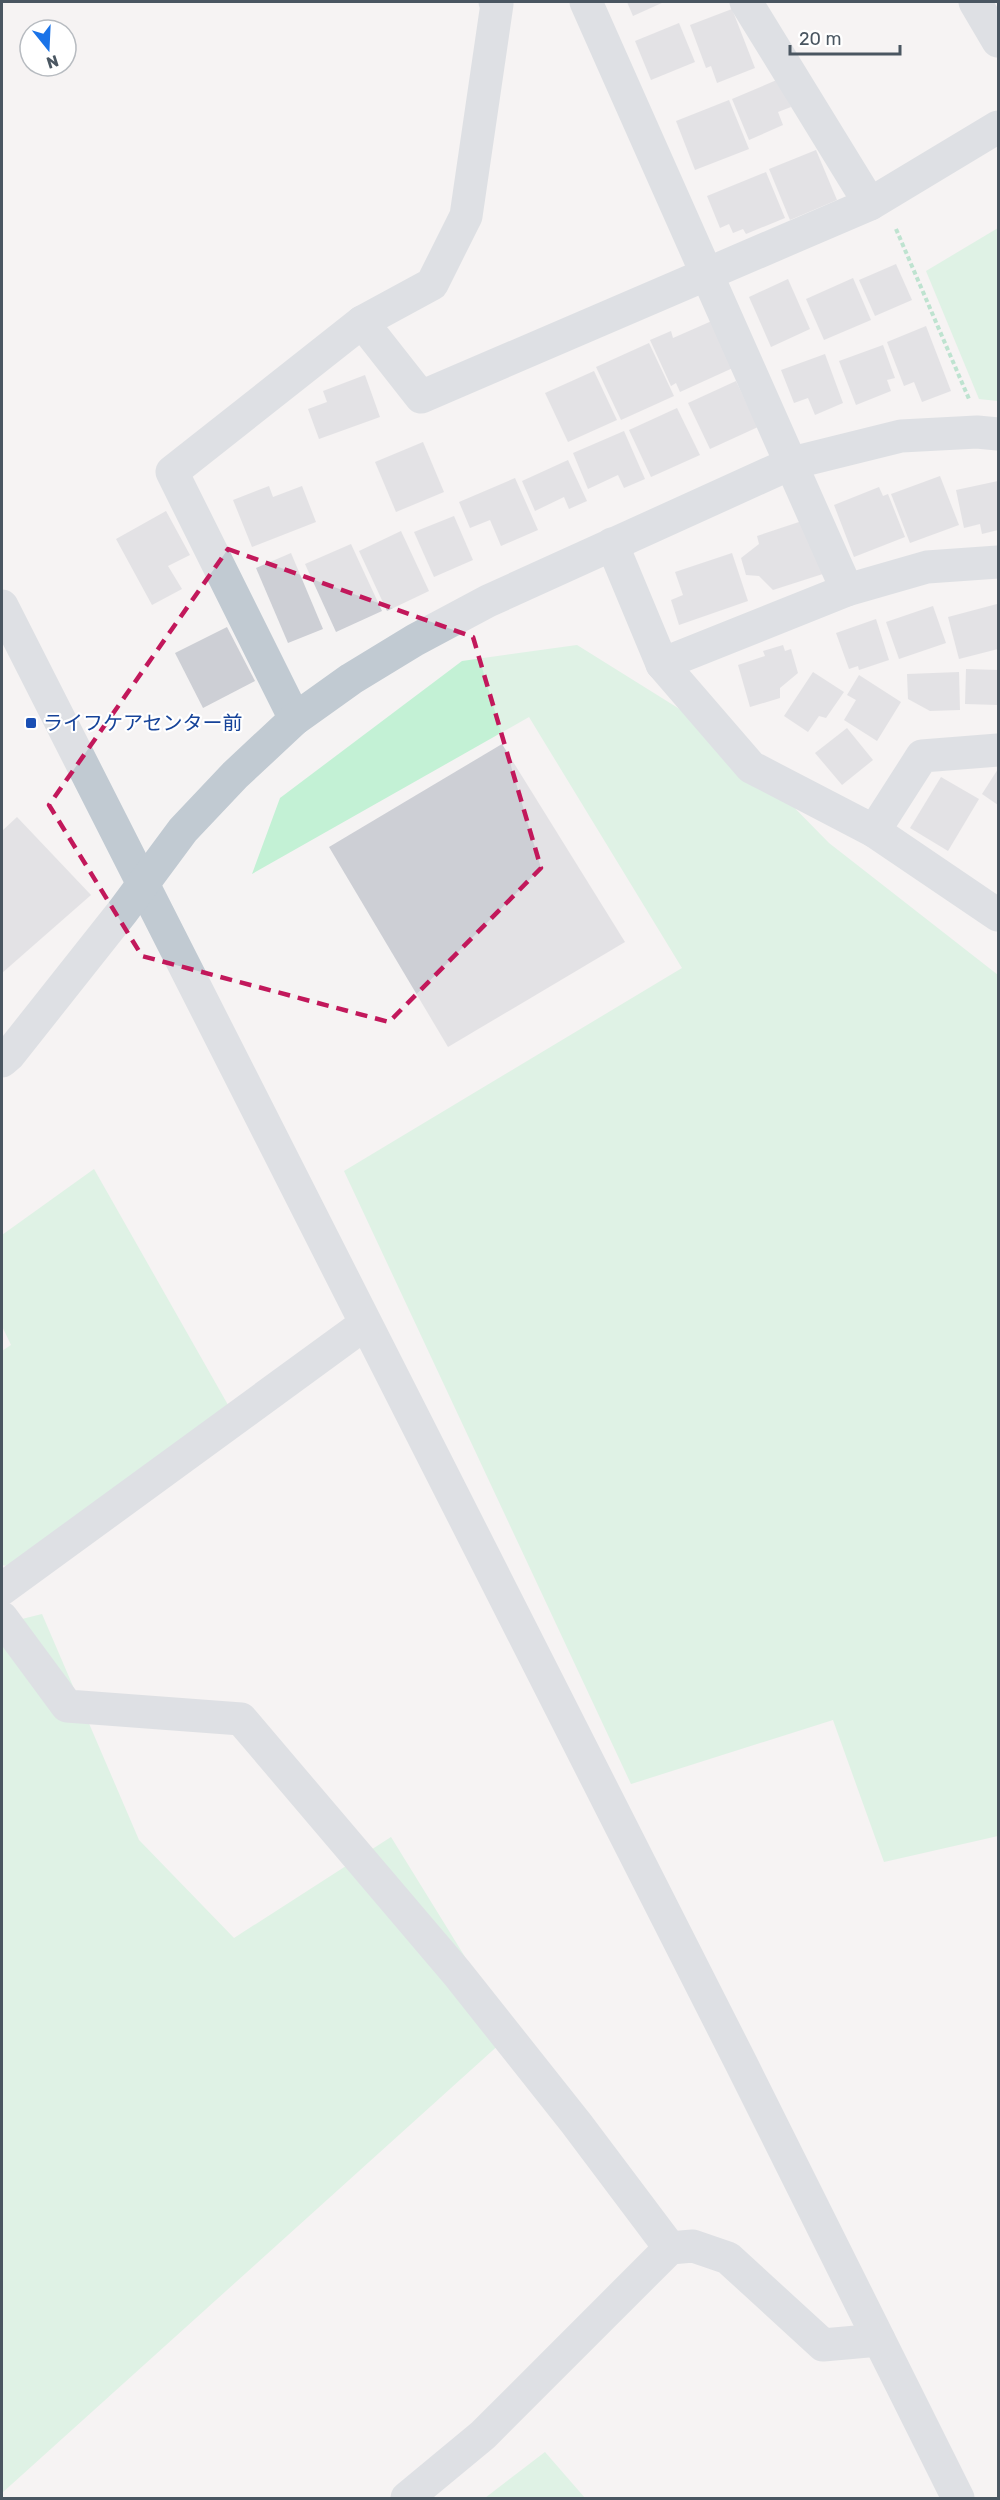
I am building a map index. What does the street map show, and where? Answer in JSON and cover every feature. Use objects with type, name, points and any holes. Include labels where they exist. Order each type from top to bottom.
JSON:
[{"type":"street","points":[[295,719],[172,472],[362,322],[432,284],[466,216],[497,4],[495,2]]},
{"type":"street","points":[[586,2],[847,590]]},
{"type":"street","points":[[746,2],[876,201]]},
{"type":"street","points":[[975,2],[999,41]]},
{"type":"street","points":[[362,322],[422,397],[876,201],[999,127]]},
{"type":"street","points":[[2,1061],[9,1055],[183,830],[295,719],[351,679],[415,640],[488,601],[792,463],[901,436],[977,432],[999,434]]},
{"type":"street","points":[[612,544],[662,664],[751,767],[874,831],[999,915]]},
{"type":"street","points":[[662,664],[847,590],[927,567],[999,562]]},
{"type":"street","points":[[2,606],[958,2499]]},
{"type":"street","points":[[874,831],[922,756],[999,750]]},
{"type":"street","points":[[2,1589],[365,1324]]},
{"type":"street","points":[[2,1618],[67,1706],[241,1719],[457,1973],[576,2123],[670,2248]]},
{"type":"street","points":[[407,2499],[483,2435],[670,2248],[693,2246],[728,2258],[823,2345],[879,2340]]},
{"type":"path","points":[[876,201],[973,408]]},
{"type":"highlighted area","points":[[228,549],[473,637],[541,868],[389,1022],[142,956],[49,805]]},
{"type":"green space","points":[[998,228],[998,401],[979,399],[926,271]]},
{"type":"green space","points":[[577,645],[726,738],[829,843],[998,975],[998,1836],[884,1862],[833,1720],[631,1784],[344,1171],[682,968],[529,717],[252,874],[280,798],[462,661]]},
{"type":"green space","points":[[94,1169],[232,1412],[47,1574],[2,1565],[2,1351],[11,1345],[2,1326],[2,1235]]},
{"type":"green space","points":[[42,1614],[139,1840],[234,1938],[391,1837],[512,2033],[2,2493],[2,1624]]},
{"type":"green space","points":[[545,2452],[585,2498],[485,2498]]},
{"type":"building","points":[[627,2],[664,2],[633,16]]},
{"type":"building","points":[[732,9],[755,68],[717,83],[711,66],[706,68],[690,25]]},
{"type":"building","points":[[679,23],[695,62],[651,80],[635,41]]},
{"type":"building","points":[[779,79],[791,107],[778,112],[783,125],[749,140],[732,99]]},
{"type":"building","points":[[729,100],[749,149],[695,170],[676,121]]},
{"type":"building","points":[[816,150],[837,200],[790,220],[769,169]]},
{"type":"building","points":[[766,172],[785,218],[746,234],[743,229],[733,233],[729,224],[720,228],[707,196]]},
{"type":"building","points":[[896,264],[912,300],[875,316],[859,280]]},
{"type":"building","points":[[853,278],[871,320],[824,340],[806,299]]},
{"type":"building","points":[[788,279],[810,329],[771,347],[749,297]]},
{"type":"building","points":[[714,320],[735,367],[680,392],[676,383],[671,386],[650,340],[671,331],[673,338]]},
{"type":"building","points":[[926,326],[951,391],[922,402],[914,382],[904,386],[887,342]]},
{"type":"building","points":[[649,343],[674,396],[621,420],[596,367]]},
{"type":"building","points":[[883,345],[895,378],[887,380],[891,391],[856,405],[839,361]]},
{"type":"building","points":[[825,354],[843,403],[815,415],[808,398],[794,403],[781,370]]},
{"type":"building","points":[[594,371],[617,420],[568,442],[545,393]]},
{"type":"building","points":[[365,375],[380,417],[319,439],[308,409],[327,402],[323,391]]},
{"type":"building","points":[[736,381],[758,427],[710,449],[688,403]]},
{"type":"building","points":[[677,408],[700,455],[651,477],[629,430]]},
{"type":"building","points":[[624,431],[645,479],[624,488],[618,475],[588,489],[573,453]]},
{"type":"building","points":[[423,442],[444,492],[396,512],[375,462]]},
{"type":"building","points":[[568,460],[587,501],[569,509],[564,497],[535,511],[522,481]]},
{"type":"building","points":[[940,476],[959,525],[910,543],[891,494]]},
{"type":"building","points":[[515,478],[538,530],[501,546],[490,520],[470,528],[459,502]]},
{"type":"building","points":[[998,481],[998,530],[982,534],[980,524],[964,528],[956,490]]},
{"type":"building","points":[[269,486],[273,497],[302,486],[316,522],[252,547],[233,500]]},
{"type":"building","points":[[879,487],[883,496],[888,494],[905,537],[854,557],[834,505]]},
{"type":"building","points":[[166,511],[190,555],[168,566],[182,589],[152,605],[116,539]]},
{"type":"building","points":[[454,516],[473,560],[434,577],[414,532]]},
{"type":"building","points":[[811,518],[829,572],[773,590],[759,576],[746,575],[741,558],[759,544],[757,536]]},
{"type":"building","points":[[401,531],[429,591],[387,611],[359,551]]},
{"type":"building","points":[[351,544],[382,611],[336,632],[305,564]]},
{"type":"building","points":[[291,553],[323,629],[288,643],[256,568]]},
{"type":"building","points":[[732,553],[748,601],[679,625],[671,600],[683,595],[675,572]]},
{"type":"building","points":[[997,604],[998,649],[959,659],[948,617]]},
{"type":"building","points":[[933,606],[946,643],[899,659],[886,622]]},
{"type":"building","points":[[876,619],[889,660],[859,670],[858,666],[849,669],[836,633]]},
{"type":"building","points":[[227,627],[255,681],[203,708],[175,653]]},
{"type":"building","points":[[783,645],[785,651],[791,649],[798,673],[780,688],[780,698],[750,707],[738,665],[765,656],[763,651]]},
{"type":"building","points":[[966,669],[998,670],[998,705],[965,704]]},
{"type":"building","points":[[813,672],[844,692],[826,718],[819,716],[808,732],[784,716]]},
{"type":"building","points":[[959,672],[960,710],[930,711],[908,699],[907,674]]},
{"type":"building","points":[[859,675],[901,702],[877,741],[844,720],[856,700],[847,695]]},
{"type":"building","points":[[847,728],[873,760],[842,785],[815,753]]},
{"type":"building","points":[[502,744],[625,942],[448,1047],[329,847]]},
{"type":"building","points":[[998,769],[998,805],[982,794]]},
{"type":"building","points":[[941,777],[979,799],[948,851],[910,828]]},
{"type":"building","points":[[17,817],[91,895],[2,973],[2,831]]},
{"type":"place","name":"ライフケアセンター前","points":[[31,723]]}]
